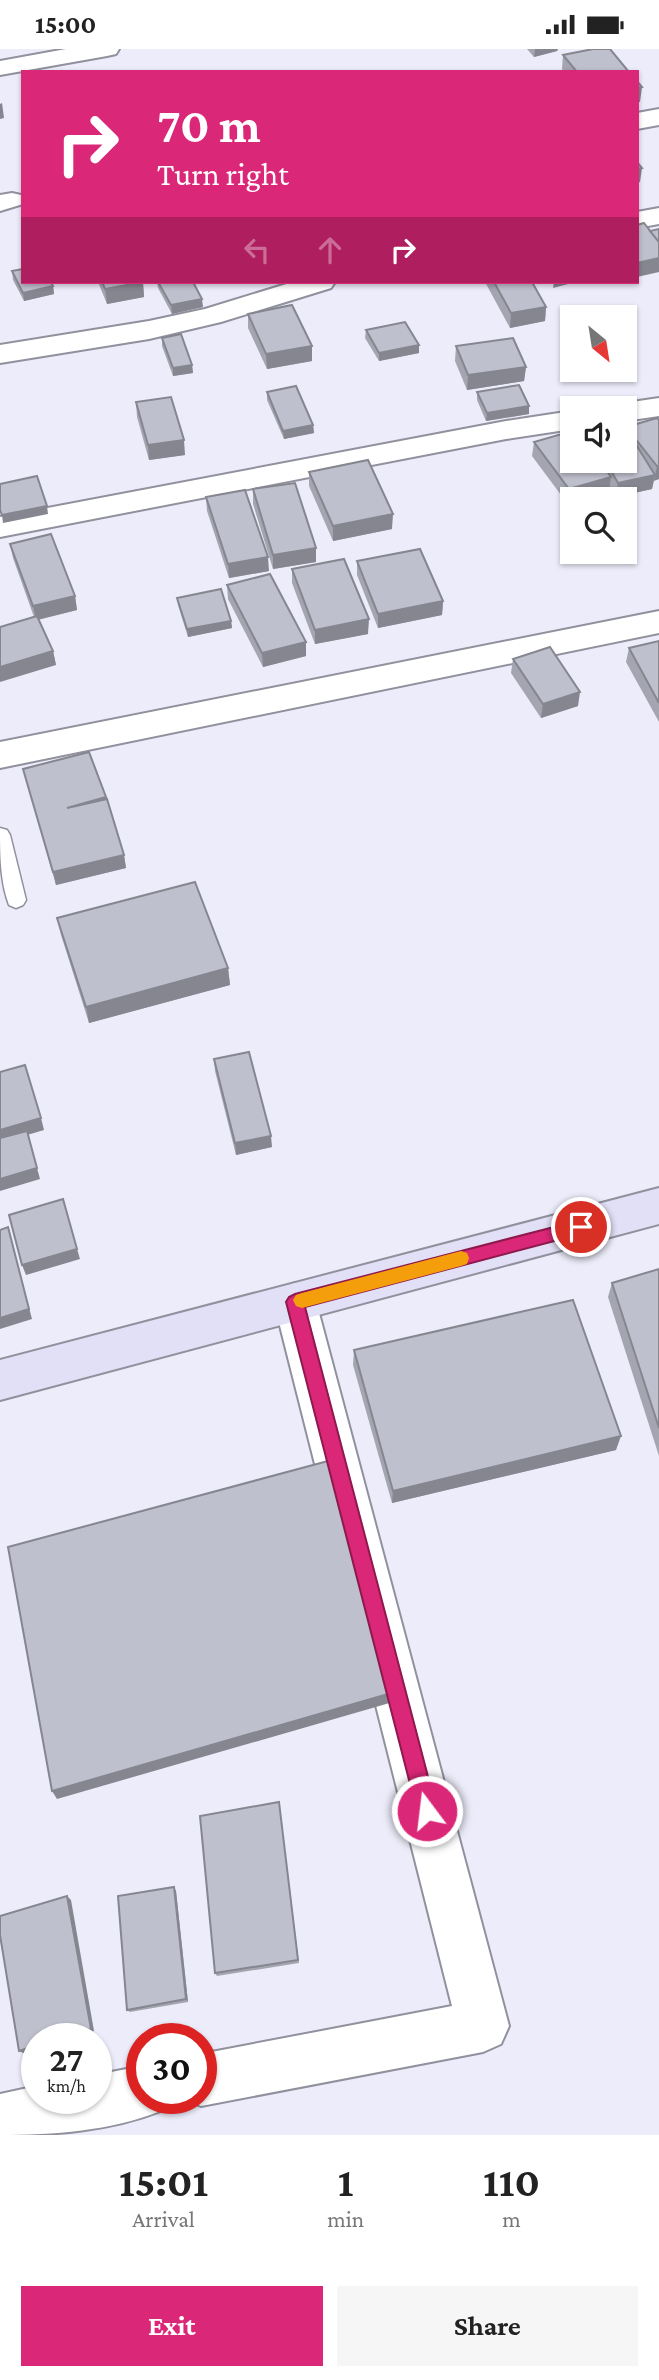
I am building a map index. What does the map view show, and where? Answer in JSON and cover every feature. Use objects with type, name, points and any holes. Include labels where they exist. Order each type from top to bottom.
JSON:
[{"type":"main road","points":[[0,1380],[659,1206]]},
{"type":"street","points":[[0,68],[107,49]]},
{"type":"street","points":[[639,121],[659,117]]},
{"type":"street","points":[[639,220],[659,216]]},
{"type":"street","points":[[0,354],[149,330],[211,316],[315,284]]},
{"type":"street","points":[[637,410],[659,407]]},
{"type":"street","points":[[0,527],[560,422]]},
{"type":"street","points":[[0,755],[659,622]]},
{"type":"street","points":[[217,2078],[483,2025],[295,1302]]},
{"type":"street","points":[[0,2120],[126,2095]]},
{"type":"lane","points":[[0,835],[16,900]]},
{"type":"building","points":[[593,49],[610,49],[627,70],[575,70],[563,55]]},
{"type":"building","points":[[644,223],[659,242],[659,258],[639,263],[639,224]]},
{"type":"building","points":[[659,229],[659,242],[650,231]]},
{"type":"building","points":[[21,269],[21,284],[53,286],[23,293],[12,271]]},
{"type":"building","points":[[103,284],[132,284],[105,289]]},
{"type":"building","points":[[159,284],[194,284],[202,299],[171,305]]},
{"type":"building","points":[[495,284],[533,284],[546,307],[511,313]]},
{"type":"building","points":[[292,305],[312,346],[266,354],[248,314]]},
{"type":"building","points":[[405,322],[419,345],[379,353],[366,330]]},
{"type":"building","points":[[181,334],[192,365],[173,368],[162,338]]},
{"type":"building","points":[[513,338],[526,367],[468,375],[456,346]]},
{"type":"building","points":[[519,385],[529,406],[487,413],[477,392]]},
{"type":"building","points":[[296,386],[313,425],[283,431],[267,392]]},
{"type":"building","points":[[171,397],[184,440],[148,445],[136,402]]},
{"type":"building","points":[[657,418],[659,420],[659,466],[637,441],[637,424]]},
{"type":"building","points":[[560,434],[560,473],[608,473],[611,477],[568,487],[534,442]]},
{"type":"building","points":[[637,446],[655,475],[618,483],[612,473],[637,473]]},
{"type":"building","points":[[368,460],[393,514],[333,526],[309,472]]},
{"type":"building","points":[[37,476],[47,506],[2,515],[0,484]]},
{"type":"building","points":[[295,483],[316,548],[273,555],[253,489]]},
{"type":"building","points":[[245,490],[268,557],[228,564],[206,497]]},
{"type":"building","points":[[51,534],[75,596],[33,606],[10,544]]},
{"type":"building","points":[[420,549],[443,601],[378,614],[357,561]]},
{"type":"building","points":[[344,559],[369,619],[315,630],[292,569]]},
{"type":"building","points":[[270,574],[306,642],[262,653],[227,585]]},
{"type":"building","points":[[221,589],[231,621],[187,629],[177,598]]},
{"type":"building","points":[[37,616],[53,651],[0,667],[0,627]]},
{"type":"building","points":[[659,641],[659,703],[629,648]]},
{"type":"building","points":[[550,647],[580,692],[543,704],[513,659]]},
{"type":"building","points":[[89,752],[106,797],[67,808],[107,799],[124,855],[53,872],[23,769]]},
{"type":"building","points":[[195,882],[228,968],[86,1007],[57,918]]},
{"type":"building","points":[[249,1052],[271,1136],[235,1143],[214,1059]]},
{"type":"building","points":[[25,1065],[41,1118],[0,1130],[0,1072]]},
{"type":"building","points":[[27,1131],[37,1168],[0,1179],[0,1138]]},
{"type":"building","points":[[63,1199],[77,1249],[22,1265],[9,1215]]},
{"type":"building","points":[[8,1227],[29,1309],[0,1318],[0,1230]]},
{"type":"building","points":[[659,1269],[659,1428],[612,1283]]},
{"type":"building","points":[[573,1300],[621,1436],[393,1491],[354,1350]]},
{"type":"building","points":[[328,1461],[395,1692],[52,1791],[8,1547]]},
{"type":"building","points":[[279,1802],[298,1960],[215,1973],[200,1816]]},
{"type":"building","points":[[174,1887],[186,1999],[127,2010],[118,1896]]},
{"type":"building","points":[[67,1896],[90,2023],[21,2023],[19,2051],[0,1935],[0,1916]]},
{"type":"slow traffic","points":[[302,1300],[461,1258]]},
{"type":"route","points":[[427,1811],[295,1302],[581,1227]]}]
